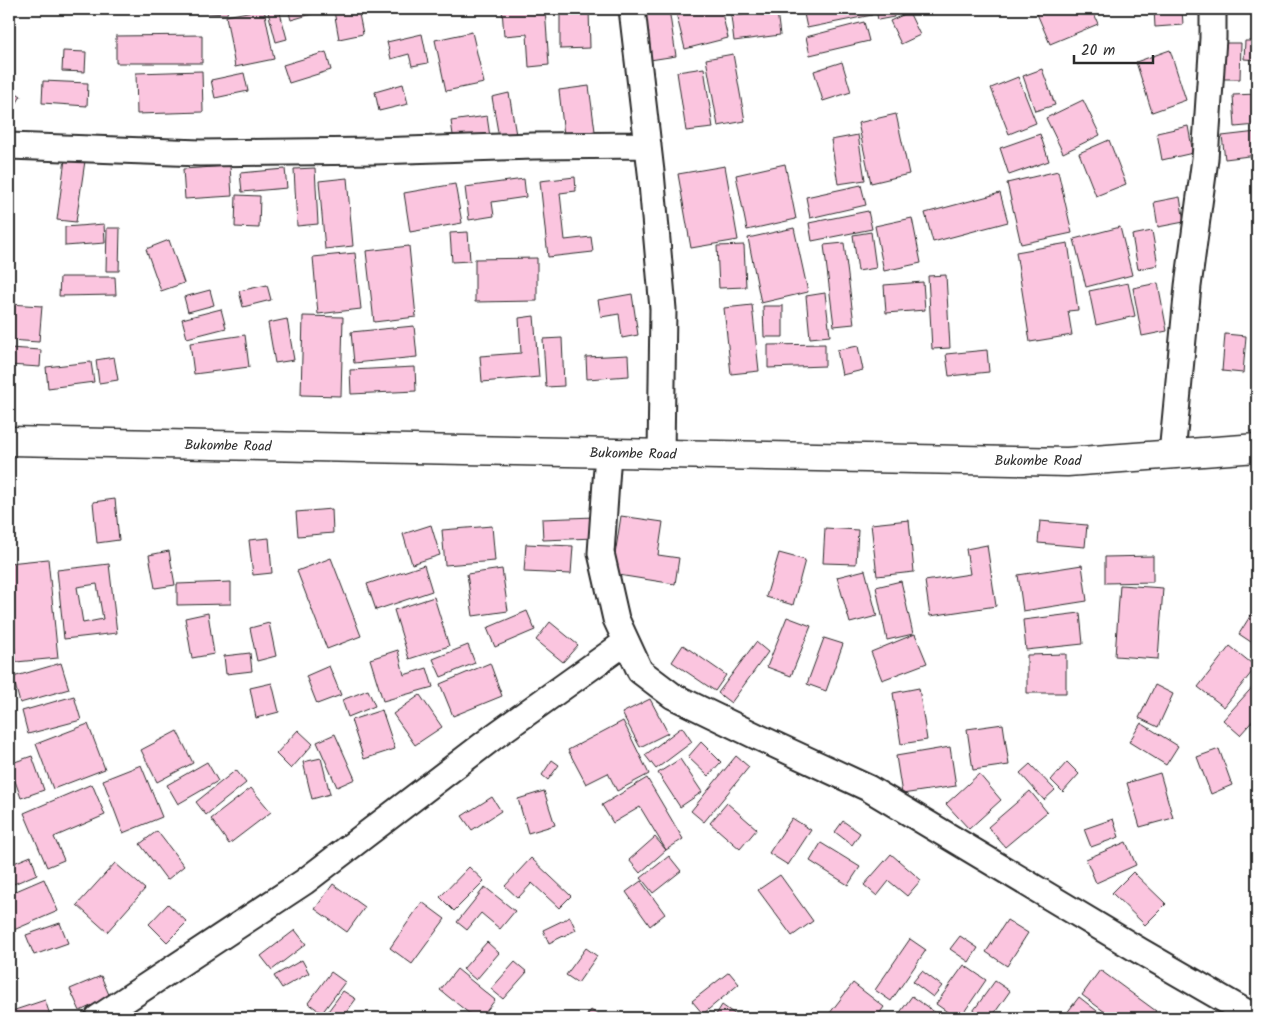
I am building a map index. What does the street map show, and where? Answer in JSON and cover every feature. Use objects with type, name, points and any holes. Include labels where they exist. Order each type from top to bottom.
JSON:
[{"type":"main road","name":"Bukombe Road","points":[[9,441],[1067,462],[1257,448]]},
{"type":"street","points":[[632,9],[651,172],[663,309],[661,454]]},
{"type":"street","points":[[1172,454],[1188,286],[1205,159],[1214,38],[1213,9]]},
{"type":"street","points":[[9,146],[200,153],[648,145]]},
{"type":"street","points":[[608,453],[601,553],[616,619],[640,671],[673,696],[868,788],[1256,1018]]},
{"type":"street","points":[[98,1018],[304,882],[496,735],[626,642]]},
{"type":"building","points":[[208,9],[228,9],[227,14],[208,13]]},
{"type":"building","points":[[264,9],[274,59],[235,67],[226,16]]},
{"type":"building","points":[[279,9],[287,39],[276,42],[268,12]]},
{"type":"building","points":[[288,9],[329,9],[291,20]]},
{"type":"building","points":[[358,9],[363,34],[339,39],[334,11]]},
{"type":"building","points":[[502,9],[545,9],[549,65],[529,67],[527,34],[504,36]]},
{"type":"building","points":[[560,9],[589,9],[590,48],[560,49]]},
{"type":"building","points":[[642,9],[669,9],[676,56],[650,60]]},
{"type":"building","points":[[675,9],[721,9],[728,38],[685,49]]},
{"type":"building","points":[[727,9],[743,9],[743,11],[728,13]]},
{"type":"building","points":[[803,9],[871,9],[872,15],[807,28]]},
{"type":"building","points":[[876,9],[892,9],[894,17],[878,20]]},
{"type":"building","points":[[1035,9],[1092,9],[1098,24],[1050,44]]},
{"type":"building","points":[[1154,9],[1182,9],[1183,25],[1155,27]]},
{"type":"building","points":[[777,11],[780,35],[734,41],[731,16]]},
{"type":"building","points":[[909,12],[920,35],[901,44],[890,21]]},
{"type":"building","points":[[864,22],[869,41],[810,55],[806,37]]},
{"type":"building","points":[[472,32],[484,83],[446,91],[435,40]]},
{"type":"building","points":[[422,34],[428,63],[412,66],[409,54],[391,59],[387,42]]},
{"type":"building","points":[[202,35],[202,63],[116,63],[116,36]]},
{"type":"building","points":[[1245,41],[1257,41],[1257,60],[1244,59]]},
{"type":"building","points":[[1222,43],[1241,43],[1240,79],[1221,79]]},
{"type":"building","points":[[1170,50],[1186,100],[1152,112],[1136,62]]},
{"type":"building","points":[[63,51],[86,52],[85,72],[62,71]]},
{"type":"building","points":[[326,52],[331,70],[289,83],[283,65]]},
{"type":"building","points":[[733,54],[745,121],[718,126],[706,59]]},
{"type":"building","points":[[842,62],[851,92],[823,101],[814,71]]},
{"type":"building","points":[[704,68],[713,128],[686,131],[677,72]]},
{"type":"building","points":[[1042,69],[1055,105],[1035,111],[1023,76]]},
{"type":"building","points":[[202,71],[203,112],[137,114],[136,73]]},
{"type":"building","points":[[244,73],[248,91],[215,98],[211,80]]},
{"type":"building","points":[[1018,77],[1036,123],[1009,134],[991,88]]},
{"type":"building","points":[[43,81],[88,83],[87,106],[42,103]]},
{"type":"building","points":[[403,84],[408,104],[379,111],[375,92]]},
{"type":"building","points":[[589,86],[595,131],[564,135],[559,90]]},
{"type":"building","points":[[9,88],[21,96],[13,109],[9,106]]},
{"type":"building","points":[[509,93],[516,135],[499,138],[492,97]]},
{"type":"building","points":[[1257,94],[1257,125],[1235,127],[1233,95]]},
{"type":"building","points":[[1083,100],[1100,135],[1063,153],[1046,118]]},
{"type":"building","points":[[896,114],[909,174],[871,183],[858,123]]},
{"type":"building","points":[[487,116],[490,137],[454,142],[451,121]]},
{"type":"building","points":[[1188,126],[1193,153],[1162,160],[1157,133]]},
{"type":"building","points":[[1257,132],[1257,155],[1225,159],[1222,136]]},
{"type":"building","points":[[1040,134],[1049,161],[1009,175],[1000,148]]},
{"type":"building","points":[[858,135],[865,180],[838,184],[831,140]]},
{"type":"building","points":[[1109,140],[1126,184],[1096,196],[1079,153]]},
{"type":"building","points":[[65,159],[85,161],[76,222],[57,220]]},
{"type":"building","points":[[785,164],[796,219],[747,230],[736,175]]},
{"type":"building","points":[[230,166],[232,196],[185,199],[183,169]]},
{"type":"building","points":[[725,166],[738,240],[691,248],[678,174]]},
{"type":"building","points":[[315,168],[318,224],[297,226],[294,169]]},
{"type":"building","points":[[285,169],[287,188],[242,192],[240,173]]},
{"type":"building","points":[[1058,171],[1072,233],[1021,244],[1007,183]]},
{"type":"building","points":[[575,177],[576,191],[560,193],[565,240],[591,237],[593,252],[548,257],[540,181]]},
{"type":"building","points":[[347,178],[353,246],[325,249],[319,181]]},
{"type":"building","points":[[524,179],[526,197],[492,202],[494,216],[469,220],[465,187]]},
{"type":"building","points":[[455,184],[462,223],[410,232],[404,193]]},
{"type":"building","points":[[861,185],[866,205],[810,218],[806,197]]},
{"type":"building","points":[[1000,193],[1008,222],[933,242],[925,213]]},
{"type":"building","points":[[236,195],[260,196],[259,228],[235,227]]},
{"type":"building","points":[[1180,197],[1184,222],[1158,227],[1154,202]]},
{"type":"building","points":[[868,211],[872,229],[812,241],[809,223]]},
{"type":"building","points":[[912,218],[921,263],[884,271],[875,226]]},
{"type":"building","points":[[104,224],[105,243],[65,246],[65,227]]},
{"type":"building","points":[[1120,227],[1132,275],[1086,287],[1074,239]]},
{"type":"building","points":[[107,228],[120,228],[119,271],[106,271]]},
{"type":"building","points":[[794,228],[808,292],[761,303],[748,238]]},
{"type":"building","points":[[1152,231],[1158,265],[1138,269],[1132,235]]},
{"type":"building","points":[[468,232],[470,261],[452,262],[450,233]]},
{"type":"building","points":[[871,232],[876,268],[858,271],[853,235]]},
{"type":"building","points":[[169,240],[184,283],[161,291],[146,249]]},
{"type":"building","points":[[844,243],[854,324],[834,326],[824,245]]},
{"type":"building","points":[[1068,243],[1078,310],[1068,311],[1072,335],[1030,342],[1016,252]]},
{"type":"building","points":[[744,245],[746,287],[719,288],[717,246]]},
{"type":"building","points":[[409,246],[416,317],[374,322],[366,251]]},
{"type":"building","points":[[355,253],[361,309],[318,314],[313,257]]},
{"type":"building","points":[[537,258],[537,301],[475,302],[475,259]]},
{"type":"building","points":[[946,275],[950,348],[932,349],[928,276]]},
{"type":"building","points":[[60,277],[115,277],[116,295],[59,296]]},
{"type":"building","points":[[923,282],[925,310],[886,313],[884,285]]},
{"type":"building","points":[[1128,283],[1135,316],[1096,325],[1089,291]]},
{"type":"building","points":[[1158,283],[1167,331],[1142,336],[1133,288]]},
{"type":"building","points":[[267,285],[271,300],[243,307],[239,291]]},
{"type":"building","points":[[210,290],[214,305],[188,312],[184,297]]},
{"type":"building","points":[[825,293],[830,336],[810,338],[806,296]]},
{"type":"building","points":[[632,294],[638,335],[622,338],[619,314],[601,317],[598,300]]},
{"type":"building","points":[[9,304],[42,306],[39,342],[9,340]]},
{"type":"building","points":[[752,305],[759,371],[731,374],[724,308]]},
{"type":"building","points":[[763,306],[783,306],[783,337],[764,337]]},
{"type":"building","points":[[221,309],[226,328],[187,338],[182,319]]},
{"type":"building","points":[[303,316],[343,317],[341,396],[301,395]]},
{"type":"building","points":[[534,316],[539,377],[482,382],[480,356],[521,353],[519,318]]},
{"type":"building","points":[[287,319],[294,360],[275,363],[268,323]]},
{"type":"building","points":[[414,326],[417,357],[354,363],[351,332]]},
{"type":"building","points":[[1225,334],[1246,336],[1243,373],[1222,371]]},
{"type":"building","points":[[245,335],[249,367],[194,374],[190,343]]},
{"type":"building","points":[[562,338],[564,386],[546,387],[543,339]]},
{"type":"building","points":[[825,344],[825,366],[768,368],[768,345]]},
{"type":"building","points":[[858,346],[863,370],[842,375],[837,350]]},
{"type":"building","points":[[9,348],[41,350],[40,367],[9,365]]},
{"type":"building","points":[[987,350],[989,372],[949,376],[946,354]]},
{"type":"building","points":[[628,355],[629,376],[587,379],[586,357]]},
{"type":"building","points":[[114,357],[118,380],[99,383],[96,360]]},
{"type":"building","points":[[91,362],[94,382],[48,388],[46,367]]},
{"type":"building","points":[[415,367],[416,391],[351,394],[350,370]]},
{"type":"building","points":[[115,499],[119,540],[97,543],[93,502]]},
{"type":"building","points":[[332,509],[333,533],[298,536],[296,512]]},
{"type":"building","points":[[621,516],[663,522],[658,555],[679,558],[675,584],[612,574]]},
{"type":"building","points":[[595,517],[595,538],[543,540],[542,519]]},
{"type":"building","points":[[909,520],[914,572],[877,576],[871,524]]},
{"type":"building","points":[[1040,521],[1087,525],[1085,547],[1038,543]]},
{"type":"building","points":[[431,525],[440,555],[412,564],[403,534]]},
{"type":"building","points":[[492,526],[495,561],[445,565],[442,530]]},
{"type":"building","points":[[825,528],[858,530],[856,564],[823,563]]},
{"type":"building","points":[[269,538],[272,573],[253,575],[249,540]]},
{"type":"building","points":[[526,544],[573,546],[571,574],[524,572]]},
{"type":"building","points":[[987,545],[996,606],[930,616],[925,581],[970,574],[966,549]]},
{"type":"building","points":[[169,551],[175,585],[155,588],[149,555]]},
{"type":"building","points":[[779,553],[805,560],[793,605],[766,597]]},
{"type":"building","points":[[1153,556],[1153,582],[1105,583],[1105,557]]},
{"type":"building","points":[[331,558],[361,636],[327,649],[297,571]]},
{"type":"building","points":[[48,559],[58,658],[16,662],[9,589],[9,563]]},
{"type":"building","points":[[109,564],[117,633],[64,639],[57,570]],"holes":[[[97,584],[103,619],[83,623],[77,587]]]},
{"type":"building","points":[[424,565],[432,591],[376,610],[367,584]]},
{"type":"building","points":[[1082,565],[1087,601],[1023,611],[1018,575]]},
{"type":"building","points":[[502,569],[508,611],[473,616],[467,574]]},
{"type":"building","points":[[865,570],[877,616],[850,623],[837,577]]},
{"type":"building","points":[[901,581],[913,634],[887,640],[876,587]]},
{"type":"building","points":[[231,582],[231,604],[177,605],[177,584]]},
{"type":"building","points":[[1120,585],[1163,588],[1158,659],[1115,656]]},
{"type":"building","points":[[434,597],[449,646],[409,659],[394,610]]},
{"type":"building","points":[[1257,605],[1257,646],[1239,634]]},
{"type":"building","points":[[527,611],[535,630],[495,647],[487,628]]},
{"type":"building","points":[[208,613],[214,654],[192,658],[185,618]]},
{"type":"building","points":[[1080,613],[1083,644],[1026,650],[1023,620]]},
{"type":"building","points":[[787,617],[811,626],[791,676],[767,667]]},
{"type":"building","points":[[550,622],[578,645],[563,662],[536,640]]},
{"type":"building","points":[[269,623],[276,656],[257,661],[250,628]]},
{"type":"building","points":[[915,634],[927,663],[882,680],[871,652]]},
{"type":"building","points":[[824,638],[843,644],[826,691],[807,684]]},
{"type":"building","points":[[756,642],[768,652],[731,703],[718,693]]},
{"type":"building","points":[[468,645],[475,663],[441,677],[433,659]]},
{"type":"building","points":[[683,645],[726,675],[715,691],[672,662]]},
{"type":"building","points":[[1230,646],[1256,667],[1224,707],[1198,687]]},
{"type":"building","points":[[398,650],[404,675],[427,668],[433,687],[383,701],[370,659]]},
{"type":"building","points":[[250,653],[252,671],[226,674],[224,656]]},
{"type":"building","points":[[1066,654],[1066,693],[1027,693],[1027,655]]},
{"type":"building","points":[[61,663],[69,689],[20,703],[13,677]]},
{"type":"building","points":[[490,663],[502,696],[453,716],[440,684]]},
{"type":"building","points":[[329,666],[341,695],[317,704],[306,676]]},
{"type":"building","points":[[1257,682],[1257,716],[1240,735],[1223,720]]},
{"type":"building","points":[[272,683],[279,712],[256,718],[250,688]]},
{"type":"building","points":[[1155,685],[1173,694],[1158,727],[1139,718]]},
{"type":"building","points":[[919,688],[927,740],[901,744],[893,693]]},
{"type":"building","points":[[368,690],[375,706],[348,717],[342,700]]},
{"type":"building","points":[[420,695],[442,727],[415,745],[393,714]]},
{"type":"building","points":[[74,696],[81,720],[28,734],[22,711]]},
{"type":"building","points":[[650,699],[668,733],[640,747],[622,713]]},
{"type":"building","points":[[382,710],[395,749],[364,759],[351,720]]},
{"type":"building","points":[[623,721],[649,774],[617,791],[608,773],[586,784],[568,750]]},
{"type":"building","points":[[1141,723],[1178,746],[1166,765],[1129,742]]},
{"type":"building","points":[[88,724],[105,769],[53,789],[36,744]]},
{"type":"building","points":[[1003,724],[1009,765],[973,770],[967,729]]},
{"type":"building","points":[[682,727],[692,742],[656,769],[645,755]]},
{"type":"building","points":[[298,730],[313,744],[291,769],[276,754]]},
{"type":"building","points":[[177,731],[193,763],[157,782],[141,750]]},
{"type":"building","points":[[335,734],[355,779],[337,787],[317,742]]},
{"type":"building","points":[[701,742],[721,762],[708,776],[688,757]]},
{"type":"building","points":[[950,747],[956,786],[902,794],[896,756]]},
{"type":"building","points":[[1219,749],[1232,785],[1211,794],[1197,757]]},
{"type":"building","points":[[32,756],[44,790],[21,798],[9,764]]},
{"type":"building","points":[[736,756],[749,767],[704,822],[691,811]]},
{"type":"building","points":[[321,758],[330,794],[312,799],[303,762]]},
{"type":"building","points":[[680,759],[702,792],[680,807],[658,773]]},
{"type":"building","points":[[552,760],[559,765],[548,780],[542,775]]},
{"type":"building","points":[[207,762],[218,781],[178,804],[167,785]]},
{"type":"building","points":[[1067,762],[1079,774],[1063,792],[1051,780]]},
{"type":"building","points":[[1030,764],[1055,790],[1044,800],[1020,773]]},
{"type":"building","points":[[141,765],[162,817],[123,833],[103,780]]},
{"type":"building","points":[[236,770],[246,783],[206,815],[196,802]]},
{"type":"building","points":[[1160,773],[1173,818],[1140,827],[1127,783]]},
{"type":"building","points":[[979,774],[1001,800],[969,829],[946,804]]},
{"type":"building","points":[[647,778],[683,839],[666,850],[640,807],[613,823],[602,805]]},
{"type":"building","points":[[92,784],[105,815],[54,837],[64,860],[47,867],[24,813]]},
{"type":"building","points":[[251,788],[271,812],[229,844],[211,819]]},
{"type":"building","points":[[544,791],[555,825],[528,833],[518,799]]},
{"type":"building","points":[[1030,791],[1047,812],[1005,847],[988,827]]},
{"type":"building","points":[[492,797],[501,811],[472,830],[462,816]]},
{"type":"building","points":[[727,803],[757,829],[740,849],[710,823]]},
{"type":"building","points":[[792,818],[811,830],[788,865],[769,853]]},
{"type":"building","points":[[1113,819],[1119,837],[1091,847],[1084,829]]},
{"type":"building","points":[[843,821],[860,833],[852,845],[835,832]]},
{"type":"building","points":[[157,831],[184,866],[167,880],[140,844]]},
{"type":"building","points":[[655,837],[666,850],[640,873],[629,860]]},
{"type":"building","points":[[1126,842],[1136,865],[1096,883],[1086,859]]},
{"type":"building","points":[[821,843],[860,867],[848,885],[810,861]]},
{"type":"building","points":[[891,854],[921,880],[907,896],[889,881],[877,896],[864,885]]},
{"type":"building","points":[[31,856],[37,874],[9,886],[9,865]]},
{"type":"building","points":[[669,856],[681,871],[653,893],[641,878]]},
{"type":"building","points":[[531,858],[571,896],[559,908],[532,883],[518,898],[505,886]]},
{"type":"building","points":[[115,863],[145,889],[107,932],[77,905]]},
{"type":"building","points":[[469,867],[484,881],[454,911],[440,897]]},
{"type":"building","points":[[1133,872],[1166,904],[1145,925],[1112,893]]},
{"type":"building","points":[[780,875],[813,921],[792,936],[758,890]]},
{"type":"building","points":[[44,879],[58,911],[9,932],[9,894]]},
{"type":"building","points":[[641,881],[665,914],[650,926],[626,892]]},
{"type":"building","points":[[333,884],[365,907],[347,932],[315,909]]},
{"type":"building","points":[[485,887],[515,911],[500,929],[481,913],[467,930],[457,922]]},
{"type":"building","points":[[422,902],[445,919],[412,964],[390,948]]},
{"type":"building","points":[[168,904],[187,922],[167,942],[149,924]]},
{"type":"building","points":[[570,917],[576,930],[549,943],[543,930]]},
{"type":"building","points":[[1007,920],[1028,933],[1007,966],[986,952]]},
{"type":"building","points":[[60,923],[68,943],[34,955],[26,935]]},
{"type":"building","points":[[295,930],[306,944],[272,970],[261,956]]},
{"type":"building","points":[[960,936],[978,948],[969,962],[950,949]]},
{"type":"building","points":[[910,939],[926,950],[891,1001],[875,990]]},
{"type":"building","points":[[487,942],[499,953],[476,980],[463,969]]},
{"type":"building","points":[[586,948],[597,956],[578,983],[566,975]]},
{"type":"building","points":[[302,960],[309,973],[282,988],[274,976]]},
{"type":"building","points":[[515,962],[527,972],[503,999],[491,989]]},
{"type":"building","points":[[964,965],[986,980],[960,1018],[956,1018],[936,1004]]},
{"type":"building","points":[[457,969],[495,1000],[481,1018],[475,1018],[440,990]]},
{"type":"building","points":[[1100,970],[1156,1011],[1150,1018],[1113,1018],[1082,995]]},
{"type":"building","points":[[922,971],[942,986],[933,997],[913,982]]},
{"type":"building","points":[[331,972],[345,982],[322,1013],[308,1003]]},
{"type":"building","points":[[729,972],[739,984],[703,1014],[692,1001]]},
{"type":"building","points":[[101,976],[110,997],[80,1011],[70,989]]},
{"type":"building","points":[[995,981],[1010,991],[991,1018],[968,1018]]},
{"type":"building","points":[[853,983],[884,1007],[876,1018],[826,1018]]},
{"type":"building","points":[[343,991],[356,999],[342,1018],[323,1018]]},
{"type":"building","points":[[912,996],[943,1018],[896,1018]]},
{"type":"building","points":[[1079,997],[1106,1018],[1063,1018]]},
{"type":"building","points":[[45,1000],[51,1018],[11,1018],[9,1012]]},
{"type":"building","points":[[722,1005],[740,1018],[714,1018]]},
{"type":"building","points":[[591,1010],[602,1018],[585,1018]]},
{"type":"building","points":[[787,1011],[798,1018],[782,1018]]}]
